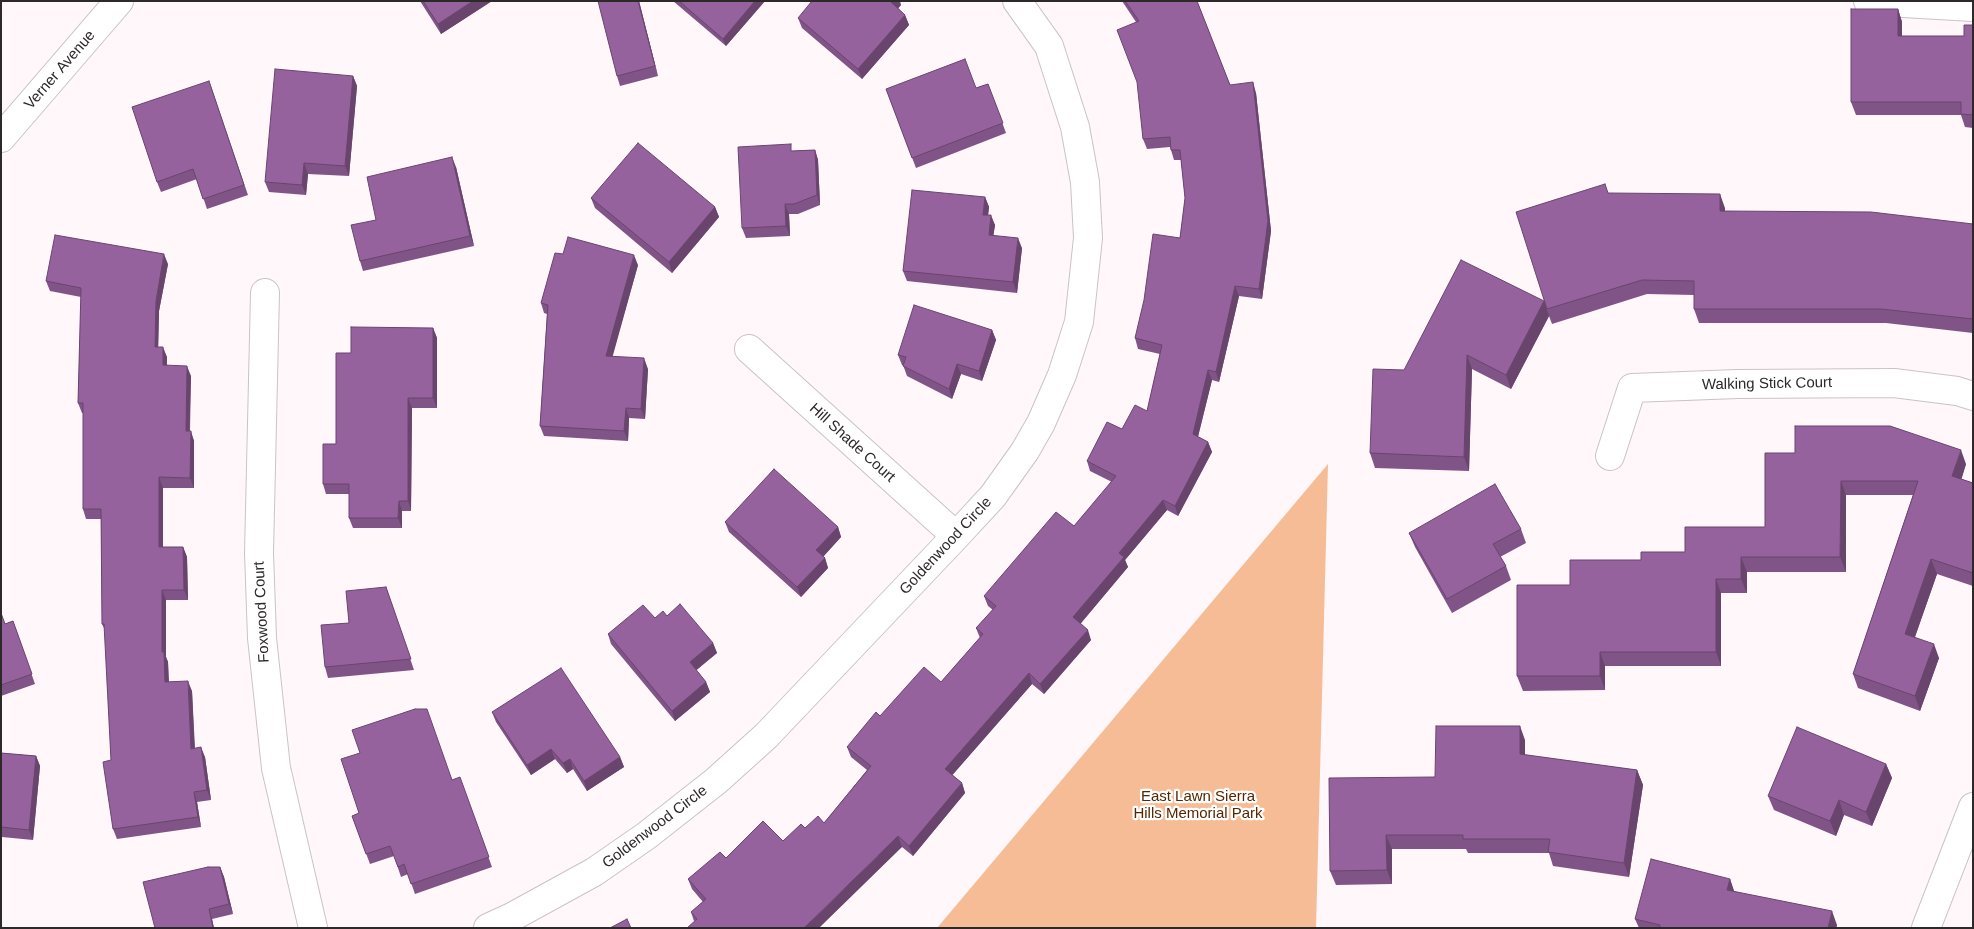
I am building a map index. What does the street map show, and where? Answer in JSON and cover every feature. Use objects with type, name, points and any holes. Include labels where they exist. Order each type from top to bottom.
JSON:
[{"type":"street","name":"Verner Avenue","points":[[1,138],[119,1]]},
{"type":"street","name":"Goldenwood Circle","points":[[488,928],[594,872],[646,836],[716,781],[766,736],[956,536],[993,496],[1026,451],[1041,423],[1062,375],[1079,322],[1088,238],[1085,182],[1075,127],[1049,46],[1017,1]]},
{"type":"street","points":[[1868,1],[1973,7]]},
{"type":"street","name":"Foxwood Court","points":[[265,292],[259,553],[262,638],[276,768],[313,928]]},
{"type":"street","name":"Hill Shade Court","points":[[749,349],[956,536]]},
{"type":"street","name":"Walking Stick Court","points":[[1610,456],[1632,388],[1737,384],[1894,383],[1957,391],[1973,396]]},
{"type":"street","points":[[1926,928],[1973,808]]},
{"type":"green space","name":"East Lawn Sierra Hills Memorial Park","points":[[1328,464],[1316,928],[937,928]]},
{"type":"building","points":[[423,1],[473,1],[438,24]]},
{"type":"building","points":[[598,1],[638,1],[655,66],[617,76]]},
{"type":"building","points":[[679,1],[755,1],[723,39]]},
{"type":"building","points":[[812,1],[892,1],[905,15],[858,69],[798,18]]},
{"type":"building","points":[[1125,1],[1197,1],[1230,85],[1253,82],[1268,221],[1259,289],[1235,286],[1216,372],[1208,370],[1193,434],[1208,442],[1175,506],[1163,500],[1119,553],[1124,557],[1073,617],[1088,630],[1040,684],[1029,673],[945,769],[962,783],[909,846],[898,836],[804,928],[687,928],[697,919],[691,912],[706,899],[688,879],[720,852],[726,858],[763,821],[783,841],[801,824],[805,828],[818,816],[824,823],[871,766],[847,747],[876,712],[880,716],[924,667],[941,682],[983,634],[976,628],[996,606],[984,596],[1056,512],[1074,526],[1116,476],[1087,461],[1107,422],[1122,429],[1135,405],[1147,411],[1162,345],[1135,338],[1144,300],[1153,234],[1180,238],[1185,198],[1180,150],[1171,150],[1170,137],[1143,139],[1137,82],[1117,30],[1139,21]]},
{"type":"building","points":[[1851,9],[1898,9],[1898,36],[1964,36],[1964,25],[1973,25],[1973,115],[1961,114],[1961,102],[1851,102]]},
{"type":"building","points":[[965,59],[976,88],[988,84],[1003,123],[912,158],[886,89]]},
{"type":"building","points":[[275,69],[353,76],[345,166],[304,163],[302,185],[265,182]]},
{"type":"building","points":[[209,81],[244,185],[203,199],[193,169],[157,182],[132,107]]},
{"type":"building","points":[[638,143],[715,207],[669,262],[591,198]]},
{"type":"building","points":[[791,144],[791,151],[815,150],[817,195],[794,204],[785,204],[786,226],[742,228],[738,147]]},
{"type":"building","points":[[452,157],[470,236],[360,261],[351,225],[376,220],[367,177]]},
{"type":"building","points":[[1605,184],[1608,193],[1720,194],[1720,211],[1871,212],[1973,224],[1973,319],[1881,309],[1694,309],[1694,281],[1642,280],[1547,309],[1516,212]]},
{"type":"building","points":[[912,190],[985,197],[983,215],[991,215],[989,235],[1018,238],[1013,282],[903,271]]},
{"type":"building","points":[[55,235],[164,254],[156,301],[155,347],[163,347],[163,365],[187,366],[186,431],[191,431],[190,478],[159,477],[159,547],[183,547],[184,590],[162,590],[162,652],[164,652],[165,682],[188,681],[191,749],[201,747],[207,790],[194,792],[198,817],[113,829],[103,762],[111,760],[104,624],[102,624],[101,509],[83,509],[83,403],[78,403],[81,288],[46,281]]},
{"type":"building","points":[[568,237],[634,255],[606,356],[644,358],[641,409],[626,408],[624,431],[540,426],[548,305],[541,303],[555,253],[563,254]]},
{"type":"building","points":[[1461,260],[1544,301],[1506,375],[1467,355],[1464,457],[1370,453],[1373,369],[1404,370]]},
{"type":"building","points":[[914,305],[992,330],[979,371],[957,364],[949,389],[903,366],[906,357],[898,355]]},
{"type":"building","points":[[351,327],[433,328],[433,398],[408,398],[408,501],[399,501],[398,518],[349,518],[349,484],[323,484],[323,444],[336,444],[336,353],[351,353]]},
{"type":"building","points":[[1795,426],[1890,426],[1961,450],[1952,476],[1973,483],[1973,573],[1931,559],[1905,634],[1934,644],[1915,696],[1853,674],[1918,481],[1841,481],[1840,557],[1741,557],[1741,579],[1716,579],[1716,652],[1600,652],[1600,676],[1517,676],[1517,585],[1570,585],[1570,560],[1641,560],[1641,552],[1685,552],[1685,527],[1765,527],[1765,453],[1795,453]]},
{"type":"building","points":[[774,469],[838,527],[816,550],[825,558],[797,587],[725,522]]},
{"type":"building","points":[[1495,484],[1521,529],[1493,544],[1506,566],[1447,599],[1409,533]]},
{"type":"building","points":[[386,587],[411,659],[325,667],[321,625],[349,623],[346,591]]},
{"type":"building","points":[[680,604],[713,643],[690,662],[706,682],[672,711],[608,634],[643,605],[655,618],[663,611],[667,616]]},
{"type":"building","points":[[1,613],[5,624],[13,621],[32,674],[1,685]]},
{"type":"building","points":[[561,668],[620,757],[584,781],[570,759],[563,763],[551,749],[527,765],[492,712]]},
{"type":"building","points":[[415,709],[427,709],[452,780],[460,777],[489,857],[411,884],[404,864],[398,867],[390,846],[366,854],[352,816],[359,813],[341,759],[360,753],[352,730]]},
{"type":"building","points":[[1436,726],[1520,726],[1520,754],[1637,770],[1624,863],[1548,852],[1550,839],[1463,839],[1463,835],[1386,835],[1387,870],[1330,871],[1329,778],[1435,777]]},
{"type":"building","points":[[1797,727],[1886,764],[1866,812],[1839,800],[1830,821],[1768,796]]},
{"type":"building","points":[[1,753],[36,756],[29,830],[1,827]]},
{"type":"building","points":[[1651,859],[1730,879],[1727,890],[1832,911],[1828,928],[1660,928],[1660,925],[1635,919]]},
{"type":"building","points":[[208,867],[220,867],[229,904],[209,909],[213,928],[155,928],[143,882]]},
{"type":"building","points":[[627,919],[631,928],[610,928]]}]
